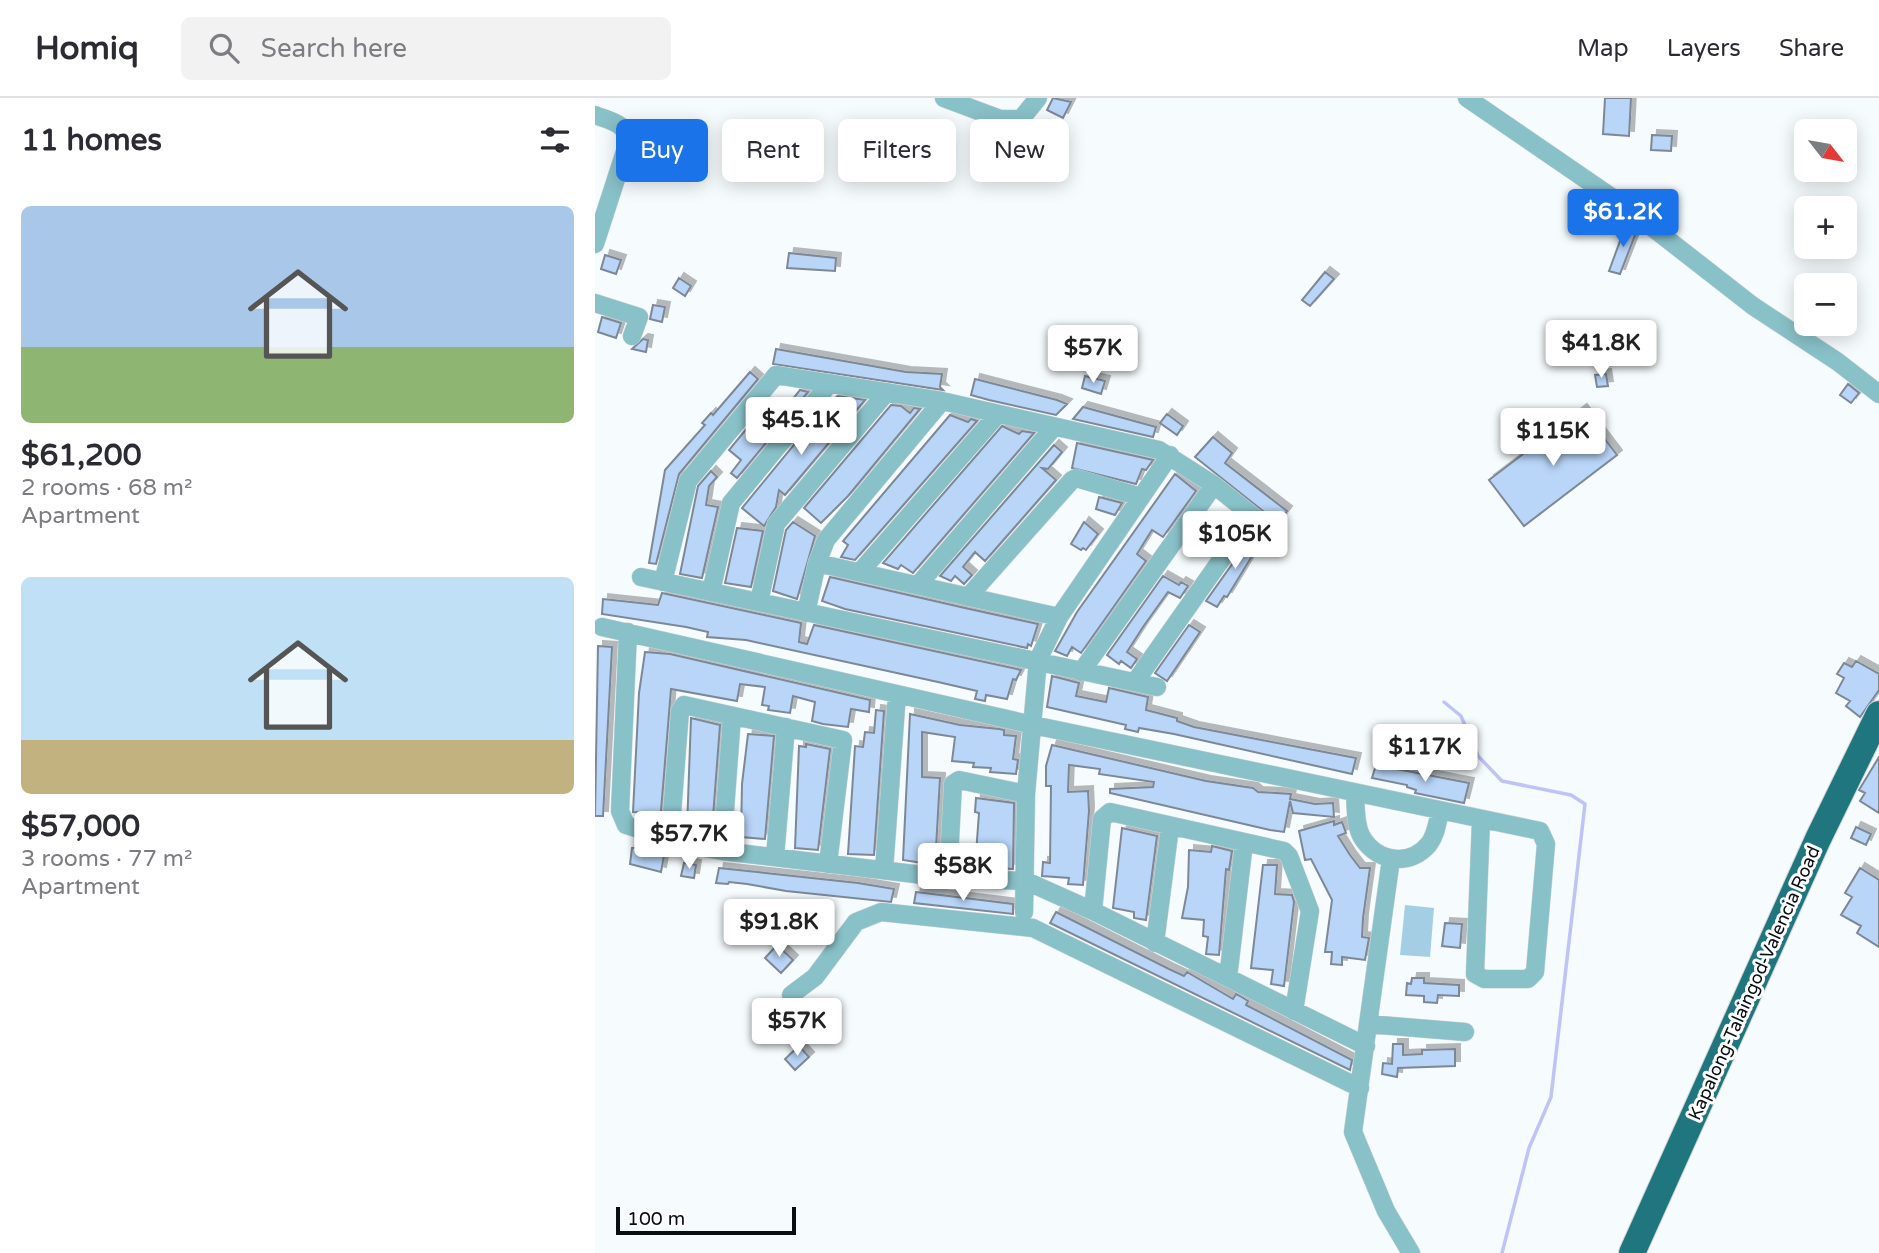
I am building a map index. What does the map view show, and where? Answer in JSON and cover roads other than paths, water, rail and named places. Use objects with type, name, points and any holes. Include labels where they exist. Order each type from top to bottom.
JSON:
[{"type":"highway","name":"Kapalong-Talaingod-Valencia Road","points":[[1632,1253],[1871,752],[1879,714]]},
{"type":"street","points":[[944,98],[1009,121],[1021,119],[1038,98]]},
{"type":"street","points":[[1467,98],[1626,207],[1753,306],[1838,362],[1879,394]]},
{"type":"street","points":[[595,115],[620,124],[628,142],[595,244]]},
{"type":"street","points":[[595,303],[639,317],[632,337]]},
{"type":"street","points":[[663,582],[688,481],[772,377],[779,375],[942,401],[1170,455],[1214,485],[1268,528]]},
{"type":"street","points":[[711,592],[731,503],[830,383]]},
{"type":"street","points":[[758,602],[776,524],[887,392]]},
{"type":"street","points":[[806,613],[817,563],[826,540],[942,401]]},
{"type":"street","points":[[860,572],[998,414]]},
{"type":"street","points":[[918,585],[1054,427]]},
{"type":"street","points":[[1024,912],[1026,794],[1038,660],[1059,617],[1170,455]]},
{"type":"street","points":[[968,597],[1072,480],[1076,478],[1141,497]]},
{"type":"street","points":[[1081,672],[1214,485]]},
{"type":"street","points":[[1135,682],[1252,516]]},
{"type":"street","points":[[817,563],[1059,617]]},
{"type":"street","points":[[641,577],[1157,687]]},
{"type":"street","points":[[602,627],[1033,725],[1355,795],[1540,831],[1545,836],[1535,972],[1528,979],[1484,979],[1475,974],[1481,820]]},
{"type":"street","points":[[628,632],[621,817],[626,825],[722,851],[948,878],[1026,881],[1093,911],[1366,1046]]},
{"type":"street","points":[[884,870],[897,694]]},
{"type":"street","points":[[670,839],[681,709],[684,705],[844,741],[828,864]]},
{"type":"street","points":[[722,851],[732,716]]},
{"type":"street","points":[[775,857],[786,727]]},
{"type":"street","points":[[948,878],[953,784],[958,780],[1026,794]]},
{"type":"street","points":[[1355,795],[1357,822],[1362,838],[1391,859],[1408,859],[1424,849],[1434,835],[1440,812]]},
{"type":"street","points":[[1093,911],[1103,817],[1109,812],[1287,853],[1309,906],[1294,1011]]},
{"type":"street","points":[[1154,943],[1170,827]]},
{"type":"street","points":[[1228,978],[1244,843]]},
{"type":"street","points":[[1391,859],[1355,1140],[1386,1211],[1411,1253]]},
{"type":"street","points":[[791,995],[815,977],[856,922],[881,912],[1033,928],[1360,1088]]},
{"type":"street","points":[[1368,1024],[1465,1032]]},
{"type":"waterway","points":[[1444,702],[1461,716],[1478,756],[1502,781],[1571,795],[1585,804],[1551,1097],[1529,1148],[1502,1253]]}]
